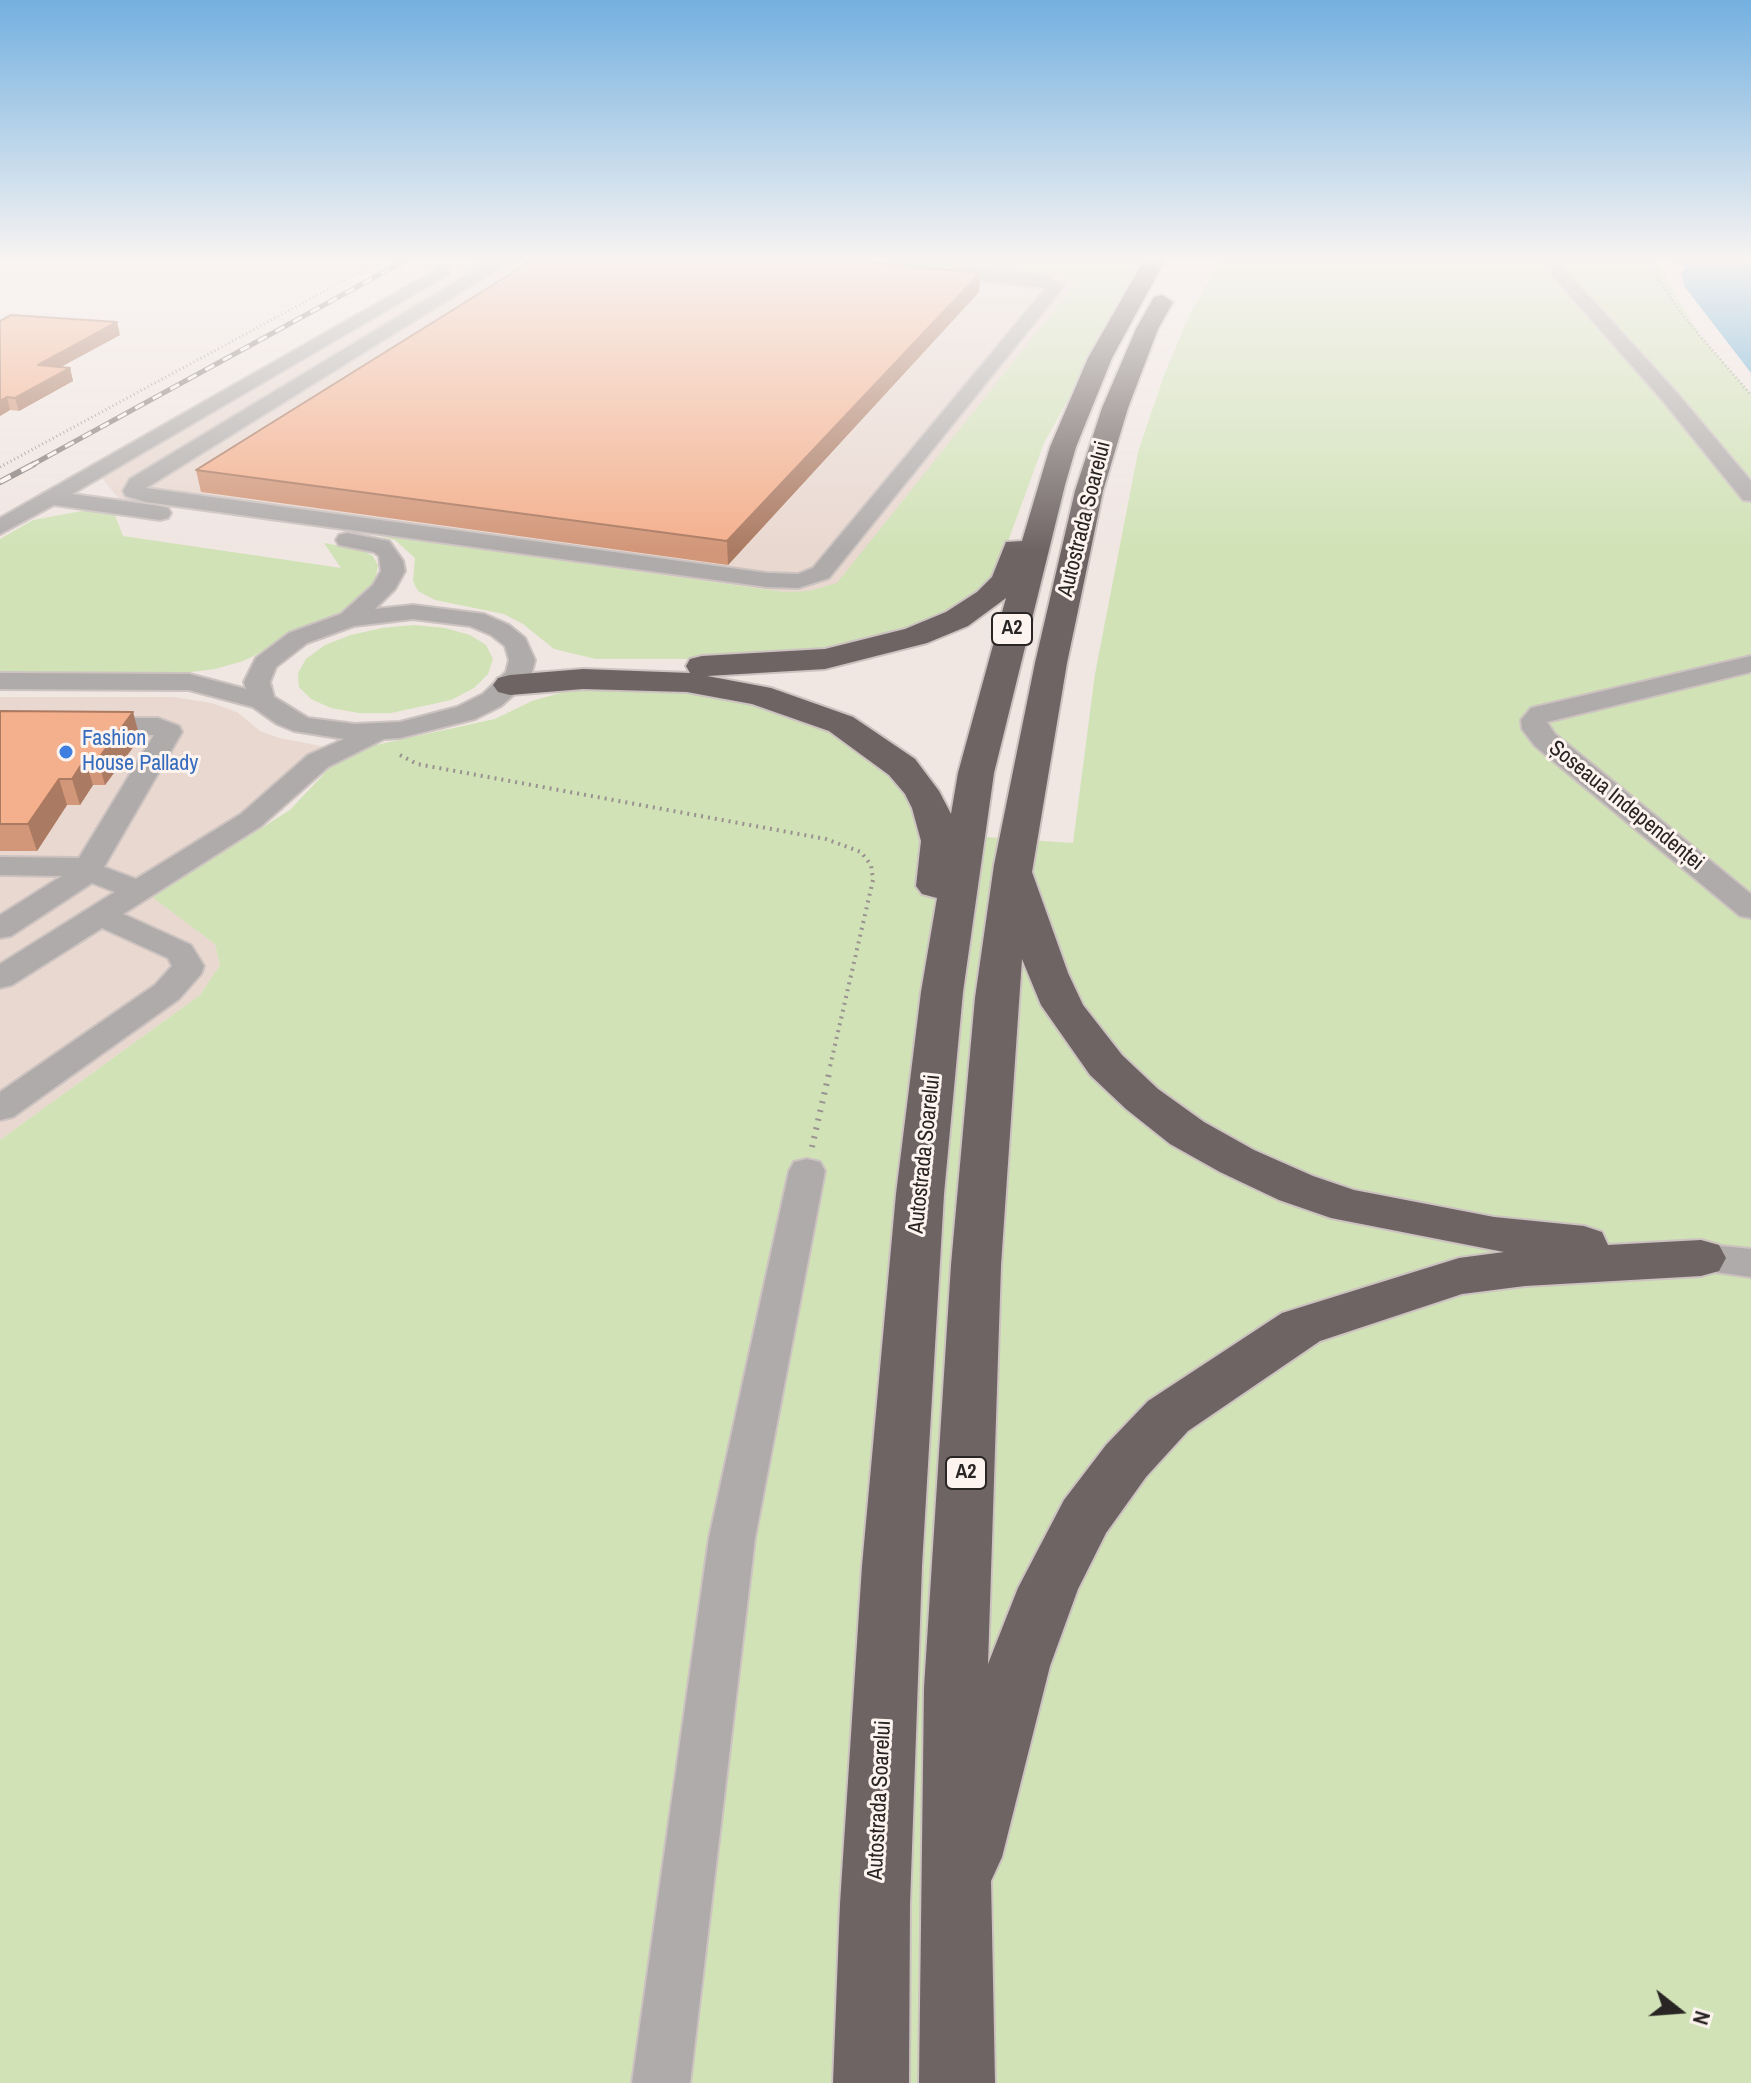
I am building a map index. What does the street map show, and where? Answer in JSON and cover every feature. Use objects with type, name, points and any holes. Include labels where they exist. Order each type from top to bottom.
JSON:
[{"type":"highway","name":"Autostrada Soarelui","points":[[871,2083],[875,1904],[892,1566],[920,1194],[942,992],[976,773],[1051,485],[1063,447],[1100,357]]},
{"type":"highway","name":"Autostrada Soarelui","points":[[957,2083],[954,1904],[956,1688],[976,1265],[996,998],[1013,865],[1051,663],[1089,491],[1136,357]]},
{"type":"highway","points":[[516,673],[611,666],[792,663],[874,649],[916,636],[957,619],[988,599],[1006,580],[1030,503],[1051,485]]},
{"type":"highway","points":[[516,673],[715,686],[800,707],[841,724],[875,745],[902,767],[921,791],[931,808],[940,841],[935,899],[942,992]]},
{"type":"highway","points":[[1013,865],[1047,973],[1080,1033],[1106,1065],[1142,1099],[1187,1133],[1212,1147],[1296,1188],[1348,1206],[1494,1234],[1726,1261]]},
{"type":"highway","points":[[954,1904],[988,1792],[1019,1666],[1048,1588],[1085,1517],[1126,1461],[1168,1416],[1301,1327],[1444,1280],[1525,1268],[1726,1261]]},
{"type":"street","points":[[0,527],[293,357]]},
{"type":"street","points":[[344,357],[137,483],[134,491],[146,496],[782,582],[811,578],[821,573],[998,357]]},
{"type":"street","points":[[1634,357],[1751,495]]},
{"type":"street","points":[[50,498],[381,546],[389,553],[393,571],[417,598],[443,613]]},
{"type":"street","points":[[350,619],[376,597],[393,571]]},
{"type":"street","points":[[0,978],[251,820],[318,761],[392,731],[466,713],[492,700],[516,673],[516,643],[500,630],[475,619],[443,613],[381,614],[350,619],[298,638],[265,663],[189,682]]},
{"type":"street","points":[[262,701],[257,682],[265,663]]},
{"type":"street","name":"Șoseaua Independenței","points":[[1751,664],[1558,709],[1540,714],[1534,720],[1535,729],[1545,740],[1751,909]]},
{"type":"street","points":[[0,681],[189,682],[262,701],[286,718],[303,725],[355,732],[392,731]]},
{"type":"street","points":[[303,725],[317,748],[318,761]]},
{"type":"street","points":[[0,726],[158,726],[168,729],[168,735],[79,881],[0,929]]},
{"type":"street","points":[[0,866],[69,866],[139,891]]},
{"type":"street","points":[[0,1109],[167,992],[185,974],[188,966],[180,952],[100,915]]},
{"type":"street","points":[[661,2083],[732,1538],[807,1171]]},
{"type":"path","points":[[0,467],[203,357]]},
{"type":"path","points":[[1718,357],[1751,395]]},
{"type":"path","points":[[392,731],[399,754],[417,764],[817,837],[861,852],[871,865],[873,880],[807,1171]]},
{"type":"shaded area","points":[[310,357],[1039,357],[842,600],[119,499],[102,478]]},
{"type":"shaded area","points":[[0,697],[173,697],[211,703],[237,712],[260,731],[279,738],[337,749],[152,896],[215,944],[220,965],[200,995],[0,1140]]},
{"type":"green space","points":[[1017,357],[1092,357],[1044,443],[992,585],[955,612],[864,645],[729,659],[596,659],[554,649],[523,624],[504,614],[435,600],[418,591],[413,581],[415,558],[395,540],[376,535],[785,592],[809,591],[837,583]]},
{"type":"green space","points":[[1172,357],[1719,357],[1751,394],[1751,2083],[0,2083],[0,1140],[200,995],[220,965],[215,944],[152,897],[290,810],[338,759],[362,748],[495,719],[532,701],[574,689],[705,692],[750,702],[819,726],[854,747],[901,786],[927,833],[1073,843],[1095,674],[1138,452]]},
{"type":"green space","points":[[82,511],[114,512],[123,536],[341,568],[324,543],[358,549],[372,555],[378,565],[376,577],[370,592],[339,616],[243,661],[215,669],[182,673],[0,672],[0,539],[33,520]]},
{"type":"green space","points":[[414,625],[445,628],[470,635],[486,645],[493,659],[488,674],[474,688],[451,700],[391,713],[359,713],[331,708],[311,699],[299,687],[298,673],[306,659],[325,645],[382,628]]},
{"type":"water","points":[[1739,357],[1751,357],[1751,373]]},
{"type":"building","points":[[0,357],[52,357],[38,365],[70,368],[15,398],[7,397],[0,401]]},
{"type":"building","points":[[377,357],[901,357],[727,541],[196,470]]},
{"type":"building","points":[[0,711],[133,712],[98,759],[85,759],[72,779],[59,779],[28,824],[0,824]]},
{"type":"railway","points":[[30,466],[229,357]]},
{"type":"railway","points":[[0,482],[34,464]]},
{"type":"place","name":"Fashion House Pallady","points":[[66,752]]}]
